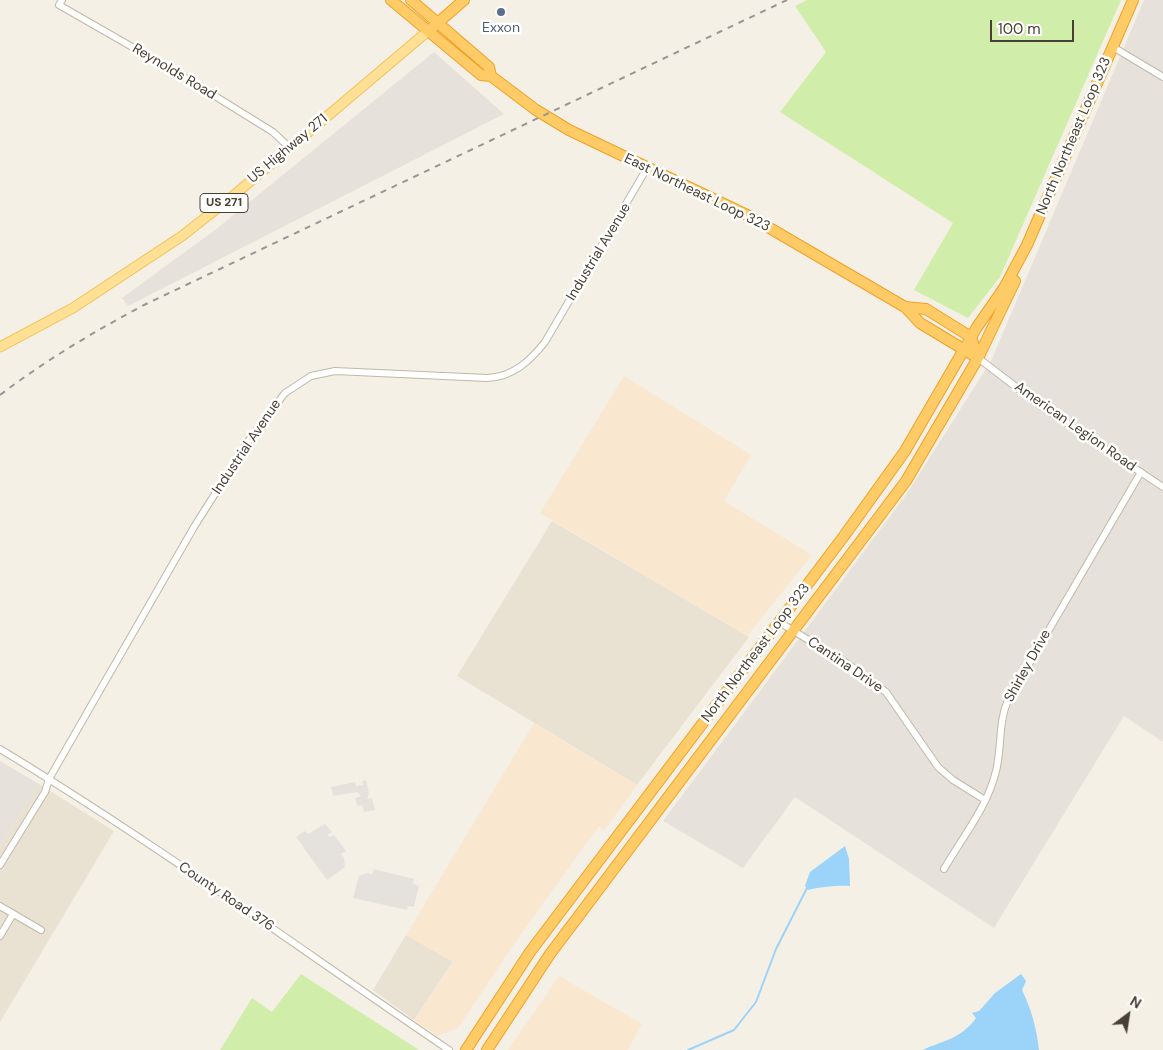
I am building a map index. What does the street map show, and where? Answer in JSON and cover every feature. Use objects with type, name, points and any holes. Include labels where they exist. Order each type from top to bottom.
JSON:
[{"type":"highway","name":"East Northeast Loop 323","points":[[391,0],[481,75],[491,76],[560,125],[756,220],[905,306],[920,323],[964,349]]},
{"type":"highway","name":"East Northeast Loop 323","points":[[411,0],[489,67],[491,76]]},
{"type":"highway","name":"US Highway 271","points":[[428,31],[464,0]]},
{"type":"highway","name":"North Northeast Loop 323","points":[[466,1050],[521,965],[892,471],[926,418],[964,349],[1001,293],[1027,245],[1133,0]]},
{"type":"highway","name":"North Northeast Loop 323","points":[[486,1050],[530,983],[906,481],[978,358],[1024,260],[1027,245]]},
{"type":"highway","name":"East Northeast Loop 323","points":[[905,306],[926,309],[972,337]]},
{"type":"highway","points":[[972,337],[978,358]]},
{"type":"highway","name":"American Legion Road","points":[[964,349],[978,358]]},
{"type":"highway","points":[[892,471],[906,481]]},
{"type":"highway","points":[[744,670],[757,680]]},
{"type":"highway","points":[[587,876],[601,887]]},
{"type":"main road","name":"US Highway 271","points":[[0,347],[74,308],[156,255],[204,220],[428,31]]},
{"type":"street","name":"Reynolds Road","points":[[62,0],[59,5],[188,80],[272,132],[290,148]]},
{"type":"street","points":[[1113,48],[1163,77]]},
{"type":"street","name":"Industrial Avenue","points":[[0,865],[45,792],[50,779],[194,527],[251,437],[285,393],[311,376],[335,371],[487,378],[501,376],[514,371],[531,359],[544,342],[647,168]]},
{"type":"street","name":"American Legion Road","points":[[978,358],[1041,406],[1163,487]]},
{"type":"street","name":"Shirley Drive","points":[[944,869],[986,800],[997,770],[1002,718],[1008,700],[1141,472]]},
{"type":"street","name":"Cantina Drive","points":[[779,622],[848,664],[886,692],[938,767],[953,780],[986,800]]},
{"type":"street","name":"County Road 376","points":[[0,749],[50,779],[264,922],[448,1050]]},
{"type":"street","points":[[0,906],[41,930]]},
{"type":"street","points":[[0,936],[13,914]]},
{"type":"shaded area","points":[[1144,0],[1163,0],[1163,742],[1124,716],[994,928],[795,797],[743,868],[663,821],[906,495],[991,361]]},
{"type":"shaded area","points":[[434,52],[504,114],[128,306],[122,298],[215,230]]},
{"type":"shaded area","points":[[624,376],[751,455],[724,501],[812,555],[747,636],[540,513]]},
{"type":"shaded area","points":[[552,521],[749,637],[637,785],[457,676]]},
{"type":"shaded area","points":[[534,723],[637,785],[604,831],[599,826],[516,941],[458,1028],[438,1036],[414,1020],[453,962],[406,935]]},
{"type":"shaded area","points":[[0,761],[39,784],[0,846]]},
{"type":"shaded area","points":[[366,780],[369,793],[367,799],[372,798],[375,810],[364,812],[362,805],[357,806],[355,798],[361,796],[357,792],[333,796],[331,787],[355,782],[356,786],[363,785],[362,781]]},
{"type":"shaded area","points":[[39,784],[114,831],[0,1022],[0,846]]},
{"type":"shaded area","points":[[325,824],[332,832],[328,835],[329,837],[334,835],[346,851],[341,854],[344,858],[345,867],[327,880],[296,837],[305,831],[308,834]]},
{"type":"shaded area","points":[[374,869],[414,879],[413,884],[419,886],[414,907],[408,906],[407,910],[353,898],[359,876],[367,873],[372,874]]},
{"type":"shaded area","points":[[406,935],[453,961],[414,1020],[373,990]]},
{"type":"shaded area","points":[[559,976],[642,1024],[628,1050],[508,1050]]},
{"type":"green space","points":[[807,0],[1121,0],[1000,277],[968,318],[914,290],[953,223],[780,112],[826,52],[795,6]]},
{"type":"green space","points":[[301,974],[419,1050],[220,1050],[252,998],[272,1012]]},
{"type":"water","points":[[845,846],[849,859],[850,886],[829,886],[808,890],[805,886],[810,872]]},
{"type":"water","points":[[1021,974],[1026,981],[1022,990],[1033,1019],[1039,1050],[922,1050],[952,1038],[965,1030],[976,1018],[972,1013],[979,1011],[995,993]]},
{"type":"waterway","points":[[688,1050],[734,1030],[756,1002],[776,949],[807,888]]},
{"type":"railway","points":[[0,395],[71,346],[146,304],[787,0]]},
{"type":"place","name":"Exxon","points":[[501,12]]}]
